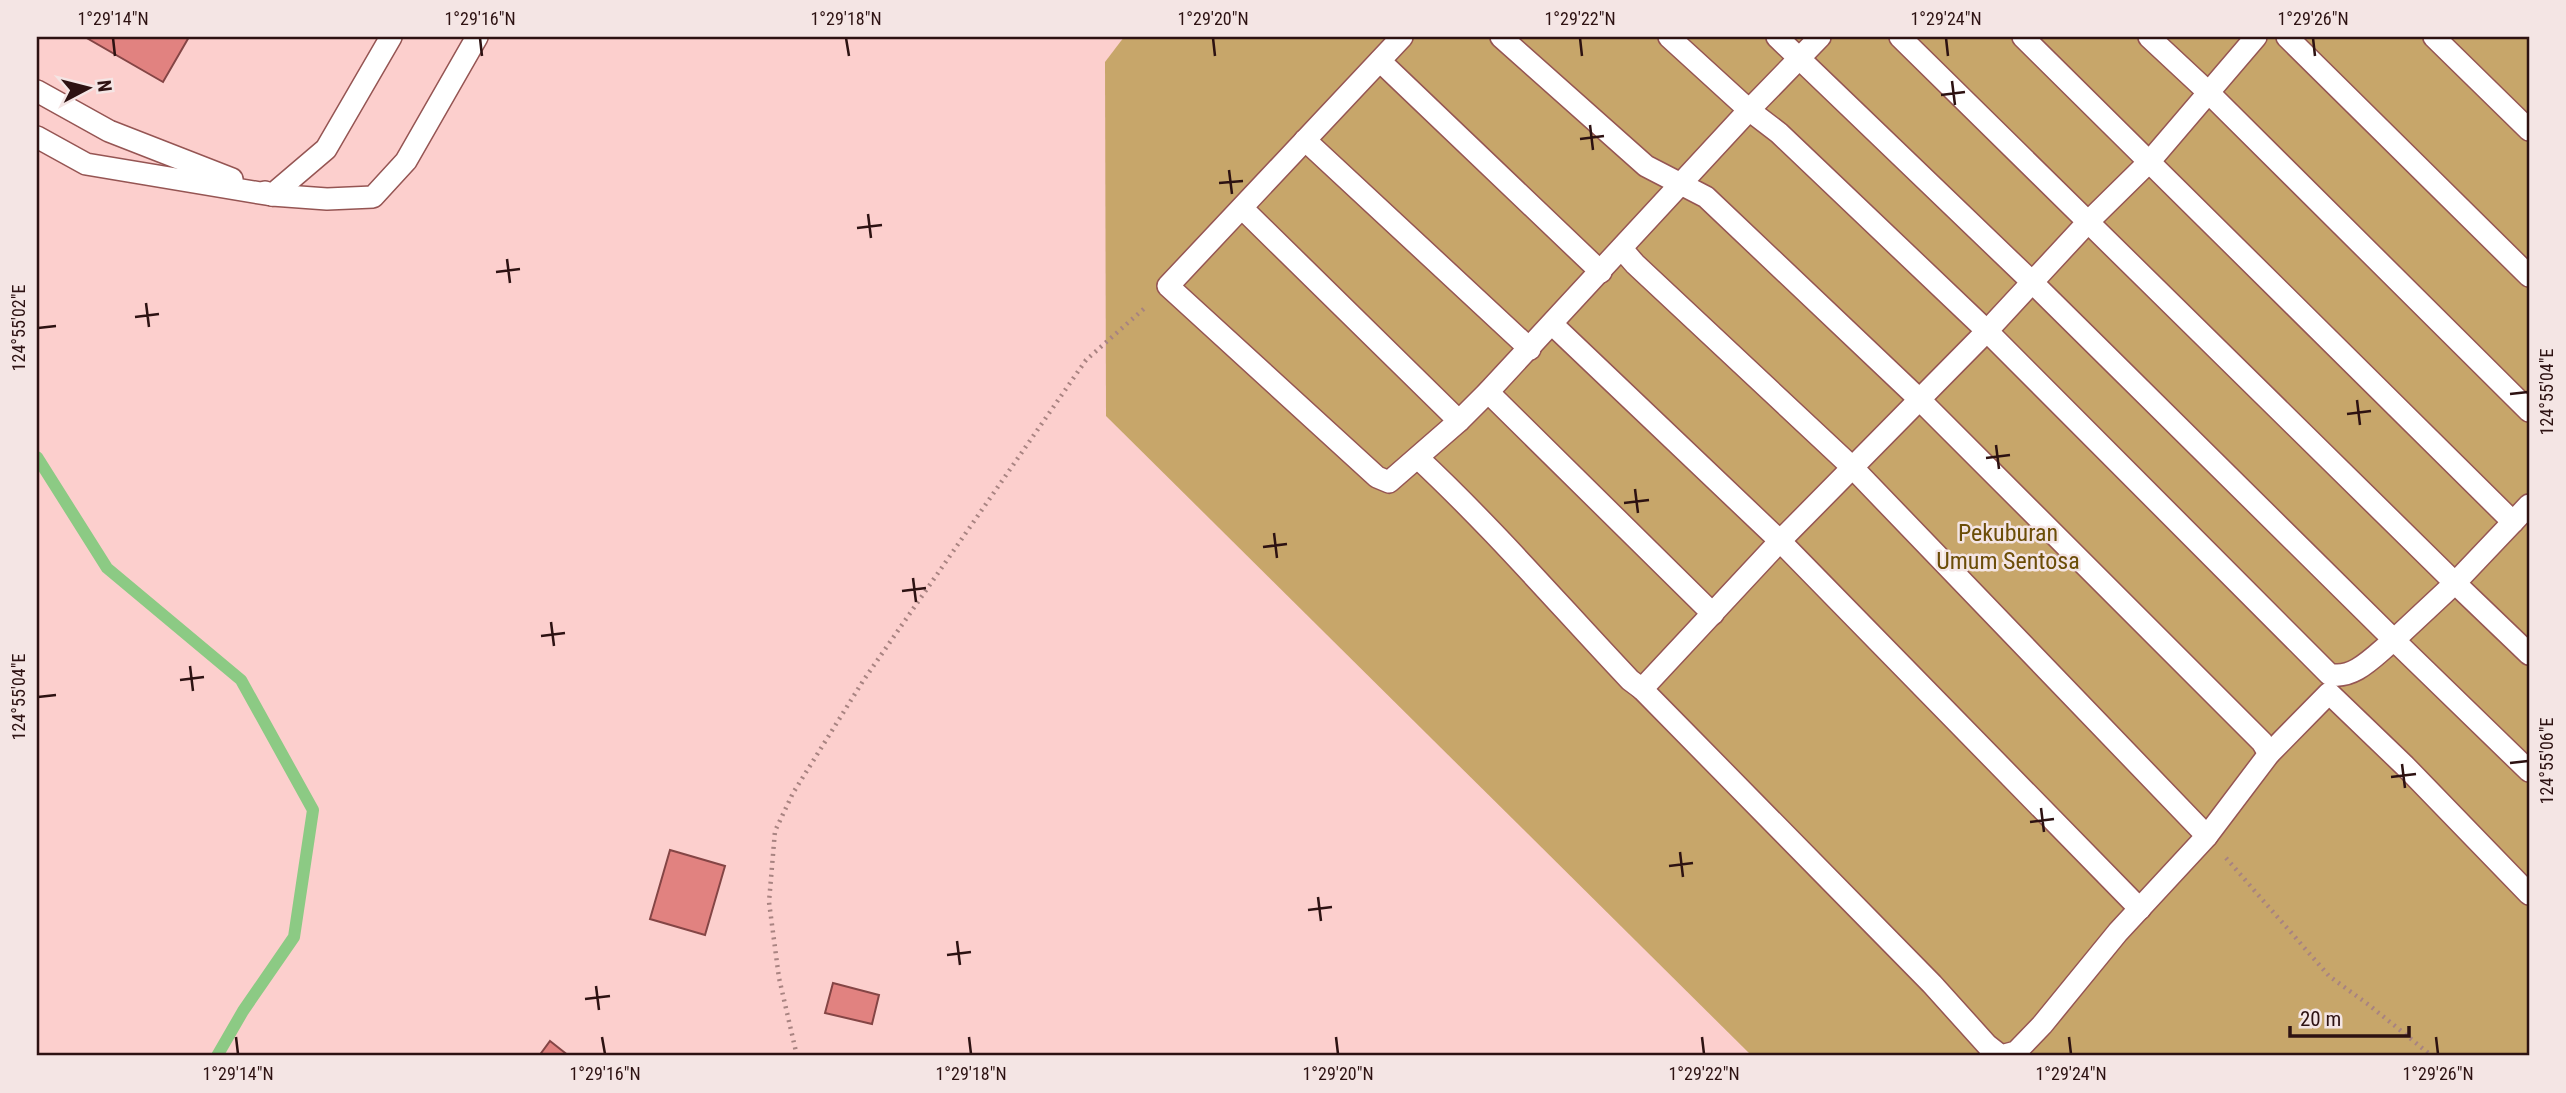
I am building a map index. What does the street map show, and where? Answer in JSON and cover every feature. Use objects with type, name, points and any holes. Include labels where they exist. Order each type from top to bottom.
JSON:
[{"type":"lane","points":[[272,195],[326,149],[391,37]]},
{"type":"lane","points":[[37,137],[86,164],[272,195],[327,199],[373,197],[406,161],[477,37]]},
{"type":"lane","points":[[1402,37],[1168,286],[1377,477],[1389,482],[1459,422],[1530,349],[1679,185],[1820,37]]},
{"type":"lane","points":[[1501,37],[1646,166],[1706,197],[1919,400],[2262,742],[2269,754]]},
{"type":"lane","points":[[1669,37],[1749,110],[1789,142],[1987,331],[2329,674],[2335,685],[2405,766],[2529,894]]},
{"type":"lane","points":[[1777,37],[2032,282],[2529,771]]},
{"type":"lane","points":[[1900,37],[2529,654]]},
{"type":"lane","points":[[2023,37],[2513,522]]},
{"type":"lane","points":[[2149,37],[2208,92],[2529,411]]},
{"type":"lane","points":[[1642,689],[1780,541],[2150,161],[2256,37]]},
{"type":"lane","points":[[2287,37],[2529,276]]},
{"type":"lane","points":[[2434,37],[2529,130]]},
{"type":"lane","points":[[1380,61],[1601,272]]},
{"type":"lane","points":[[37,91],[108,131],[272,195]]},
{"type":"lane","points":[[1306,140],[1530,349]]},
{"type":"lane","points":[[1242,208],[1459,422]]},
{"type":"lane","points":[[1622,249],[1853,468],[2207,836]]},
{"type":"lane","points":[[1552,324],[1780,541],[2140,909]]},
{"type":"lane","points":[[1488,392],[1713,614]]},
{"type":"lane","points":[[1418,458],[1466,504],[1630,680],[1642,689],[1932,984],[1987,1045],[2001,1056],[2016,1052],[2033,1034],[2140,909],[2207,836],[2269,754],[2335,685],[2394,640],[2455,583],[2529,505]]},
{"type":"path","points":[[797,1056],[779,978],[769,902],[775,831],[793,793],[863,681],[1086,360],[1168,286]]},
{"type":"path","points":[[2207,836],[2329,976],[2432,1056]]},
{"type":"green space","name":"Pekuburan Umum Sentosa","points":[[1124,37],[2529,37],[2529,1056],[1752,1056],[1106,416],[1105,62]]},
{"type":"building","points":[[85,37],[189,37],[163,82]]},
{"type":"building","points":[[670,850],[725,866],[705,935],[650,919]]},
{"type":"building","points":[[833,983],[879,995],[872,1024],[825,1013]]},
{"type":"building","points":[[550,1041],[569,1056],[539,1056]]},
{"type":"waterway","points":[[37,457],[107,568],[241,680],[313,810],[294,937],[243,1011],[217,1056]]}]
